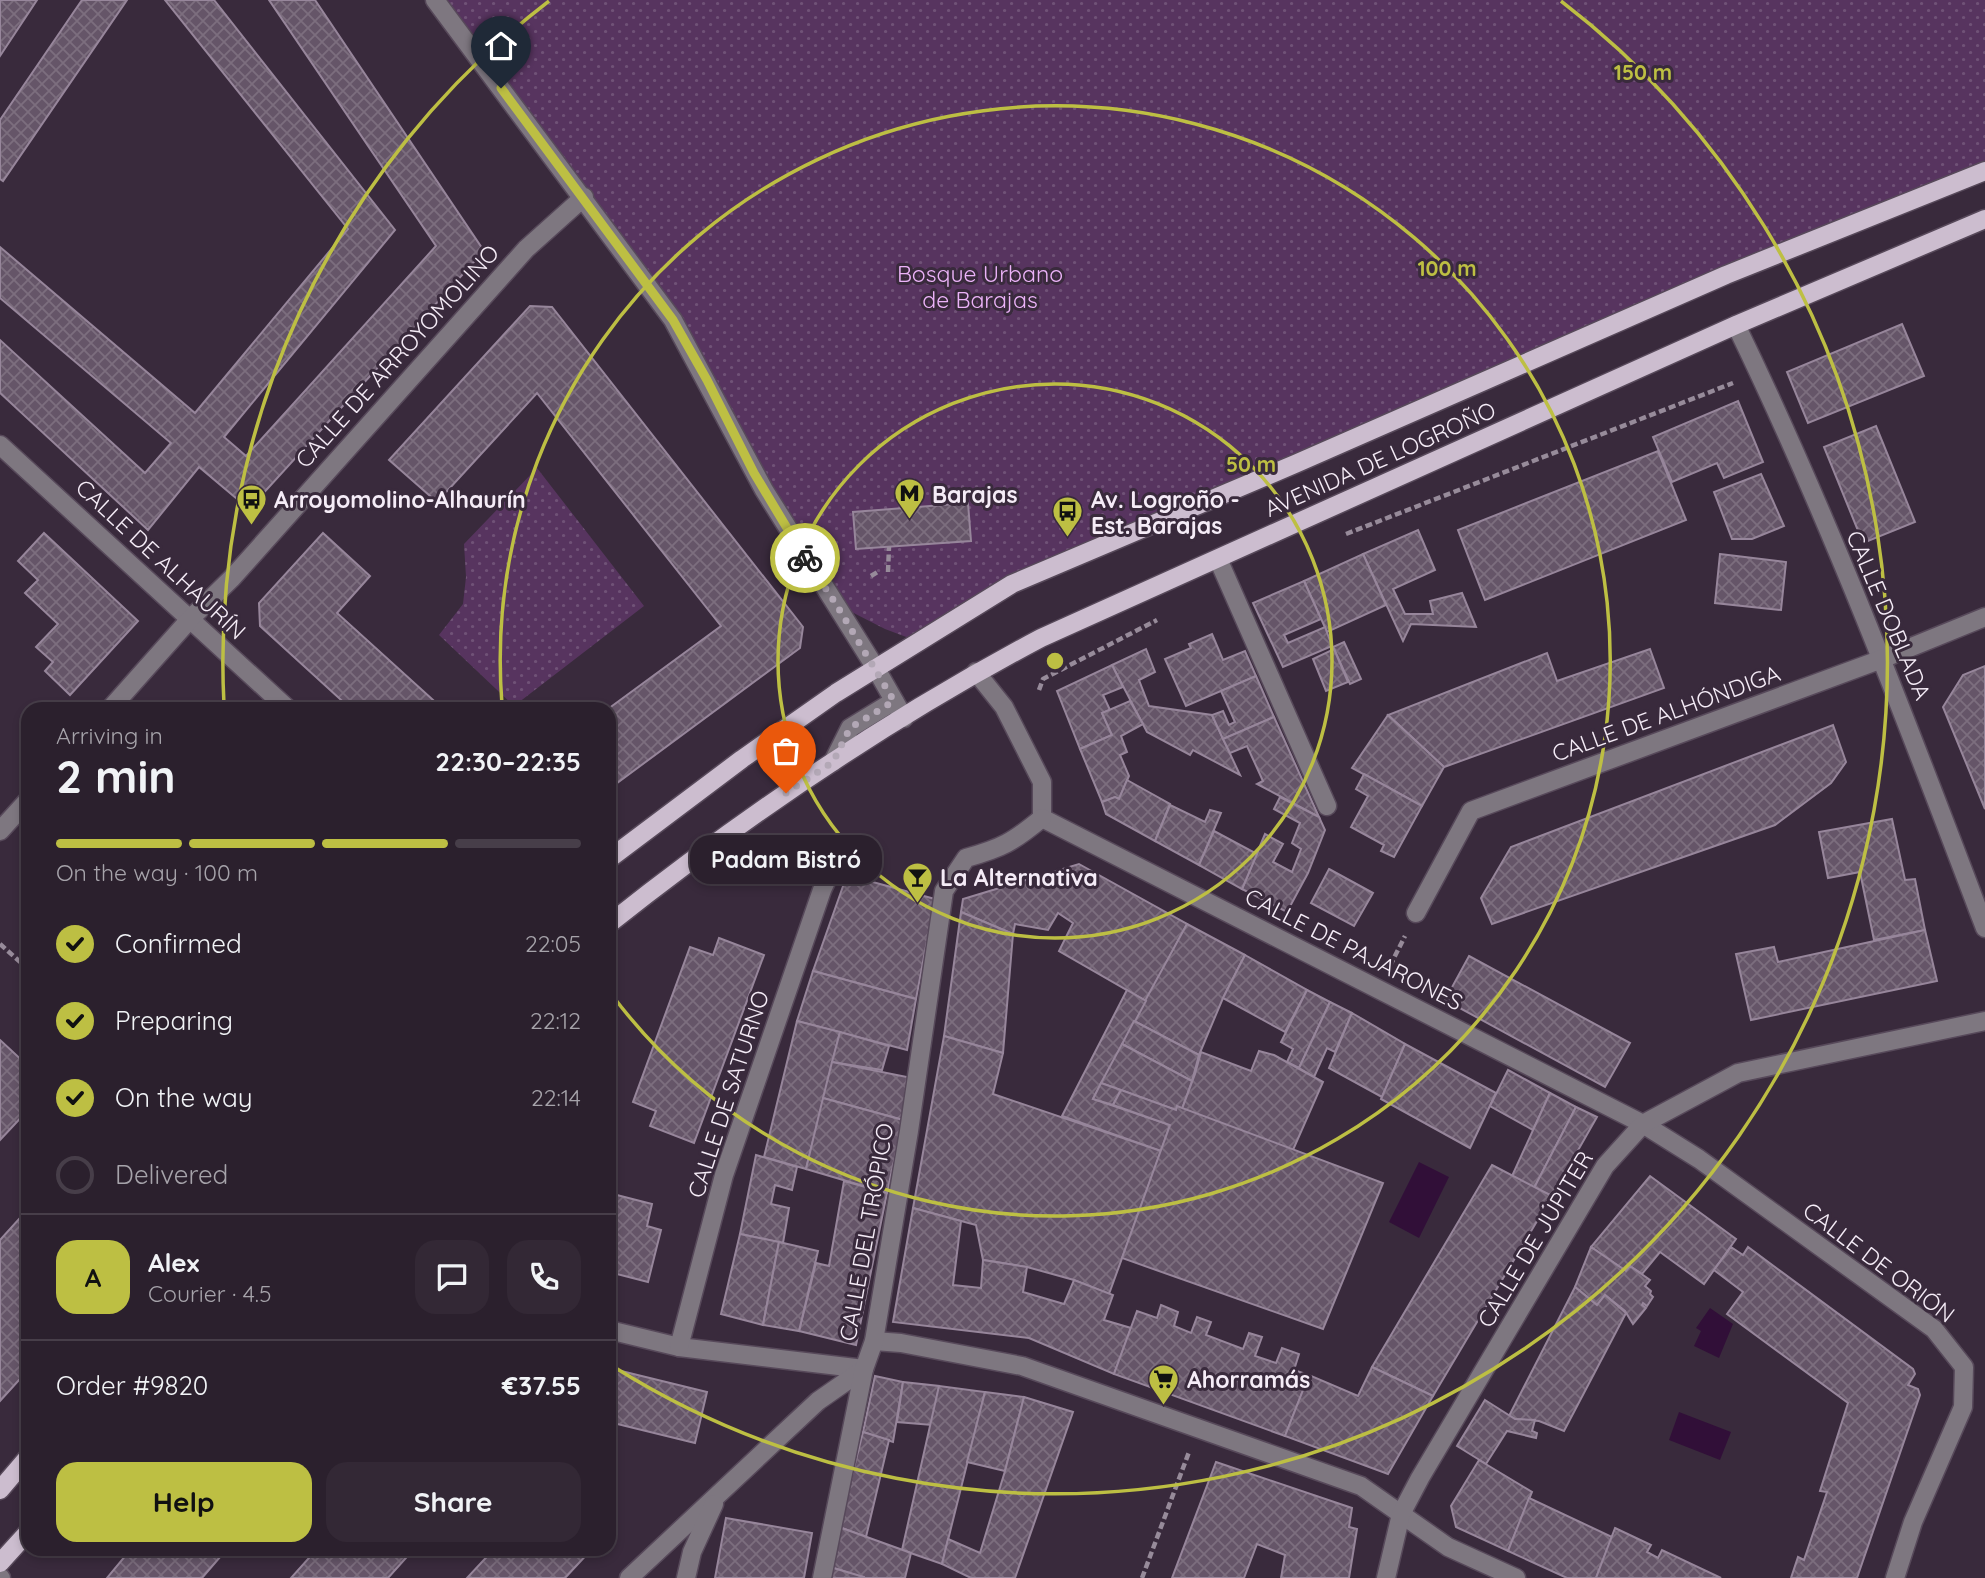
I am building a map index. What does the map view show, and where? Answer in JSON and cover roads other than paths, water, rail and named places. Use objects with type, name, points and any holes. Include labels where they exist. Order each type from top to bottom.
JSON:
[{"type":"main road","name":"AVENIDA DE LOGROÑO","points":[[616,854],[742,759],[875,667],[1012,584],[1295,464],[1726,275],[1985,171]]},
{"type":"main road","name":"AVENIDA DE LOGROÑO","points":[[616,919],[771,802],[976,673],[1041,639],[1736,325],[1985,219]]},
{"type":"main road","points":[[0,1490],[21,1465]]},
{"type":"main road","points":[[0,1563],[21,1540]]},
{"type":"street","points":[[435,0],[673,320],[790,536],[836,604],[904,718]]},
{"type":"street","name":"CALLE DE ARROYOMOLINO","points":[[116,702],[526,250],[584,197]]},
{"type":"street","name":"CALLE DOBLADA","points":[[1736,325],[1882,659],[1985,928]]},
{"type":"street","name":"CALLE DE ALHAURÍN","points":[[0,445],[280,702]]},
{"type":"street","points":[[1219,559],[1327,806]]},
{"type":"street","name":"CALLE DE ALHÓNDIGA","points":[[1416,913],[1471,811],[1882,659],[1985,617]]},
{"type":"street","points":[[976,673],[1004,707],[1042,782],[1042,818]]},
{"type":"street","points":[[833,762],[850,728],[894,701]]},
{"type":"street","points":[[0,831],[21,808]]},
{"type":"street","name":"CALLE DEL TRÓPICO","points":[[822,1578],[864,1368],[874,1341],[909,1131],[944,891],[965,858],[998,849],[1022,835],[1042,818]]},
{"type":"street","name":"CALLE DE PAJARONES","points":[[1042,818],[1643,1124]]},
{"type":"street","name":"CALLE DE SATURNO","points":[[679,1348],[723,1175],[822,890],[836,860]]},
{"type":"street","name":"CALLE DE JÚPITER","points":[[1386,1578],[1401,1514],[1605,1166],[1643,1124],[1738,1073],[1985,1021]]},
{"type":"street","name":"CALLE DE ORIÓN","points":[[1643,1124],[1699,1159],[1934,1329],[1964,1367],[1962,1406],[1913,1522],[1895,1578]]},
{"type":"street","points":[[616,1332],[679,1348],[864,1368]]},
{"type":"street","points":[[874,1341],[901,1343],[1022,1366],[1361,1486],[1448,1547],[1516,1578]]},
{"type":"street","points":[[629,1578],[818,1401],[864,1368]]},
{"type":"street","points":[[686,1578],[692,1552],[717,1497]]},
{"type":"place","name":"Barajas","points":[[909,521]]},
{"type":"place","name":"Arroyomolino-Alhaurín","points":[[251,526]]},
{"type":"place","name":"Av. Logroño - Est. Barajas","points":[[1068,539]]},
{"type":"place","name":"Padam Bistró","points":[[786,793]]},
{"type":"place","name":"La Alternativa","points":[[917,904]]},
{"type":"place","name":"Ahorramás","points":[[1164,1406]]},
{"type":"park label","name":"Bosque Urbano de Barajas","points":[[980,286]]}]
